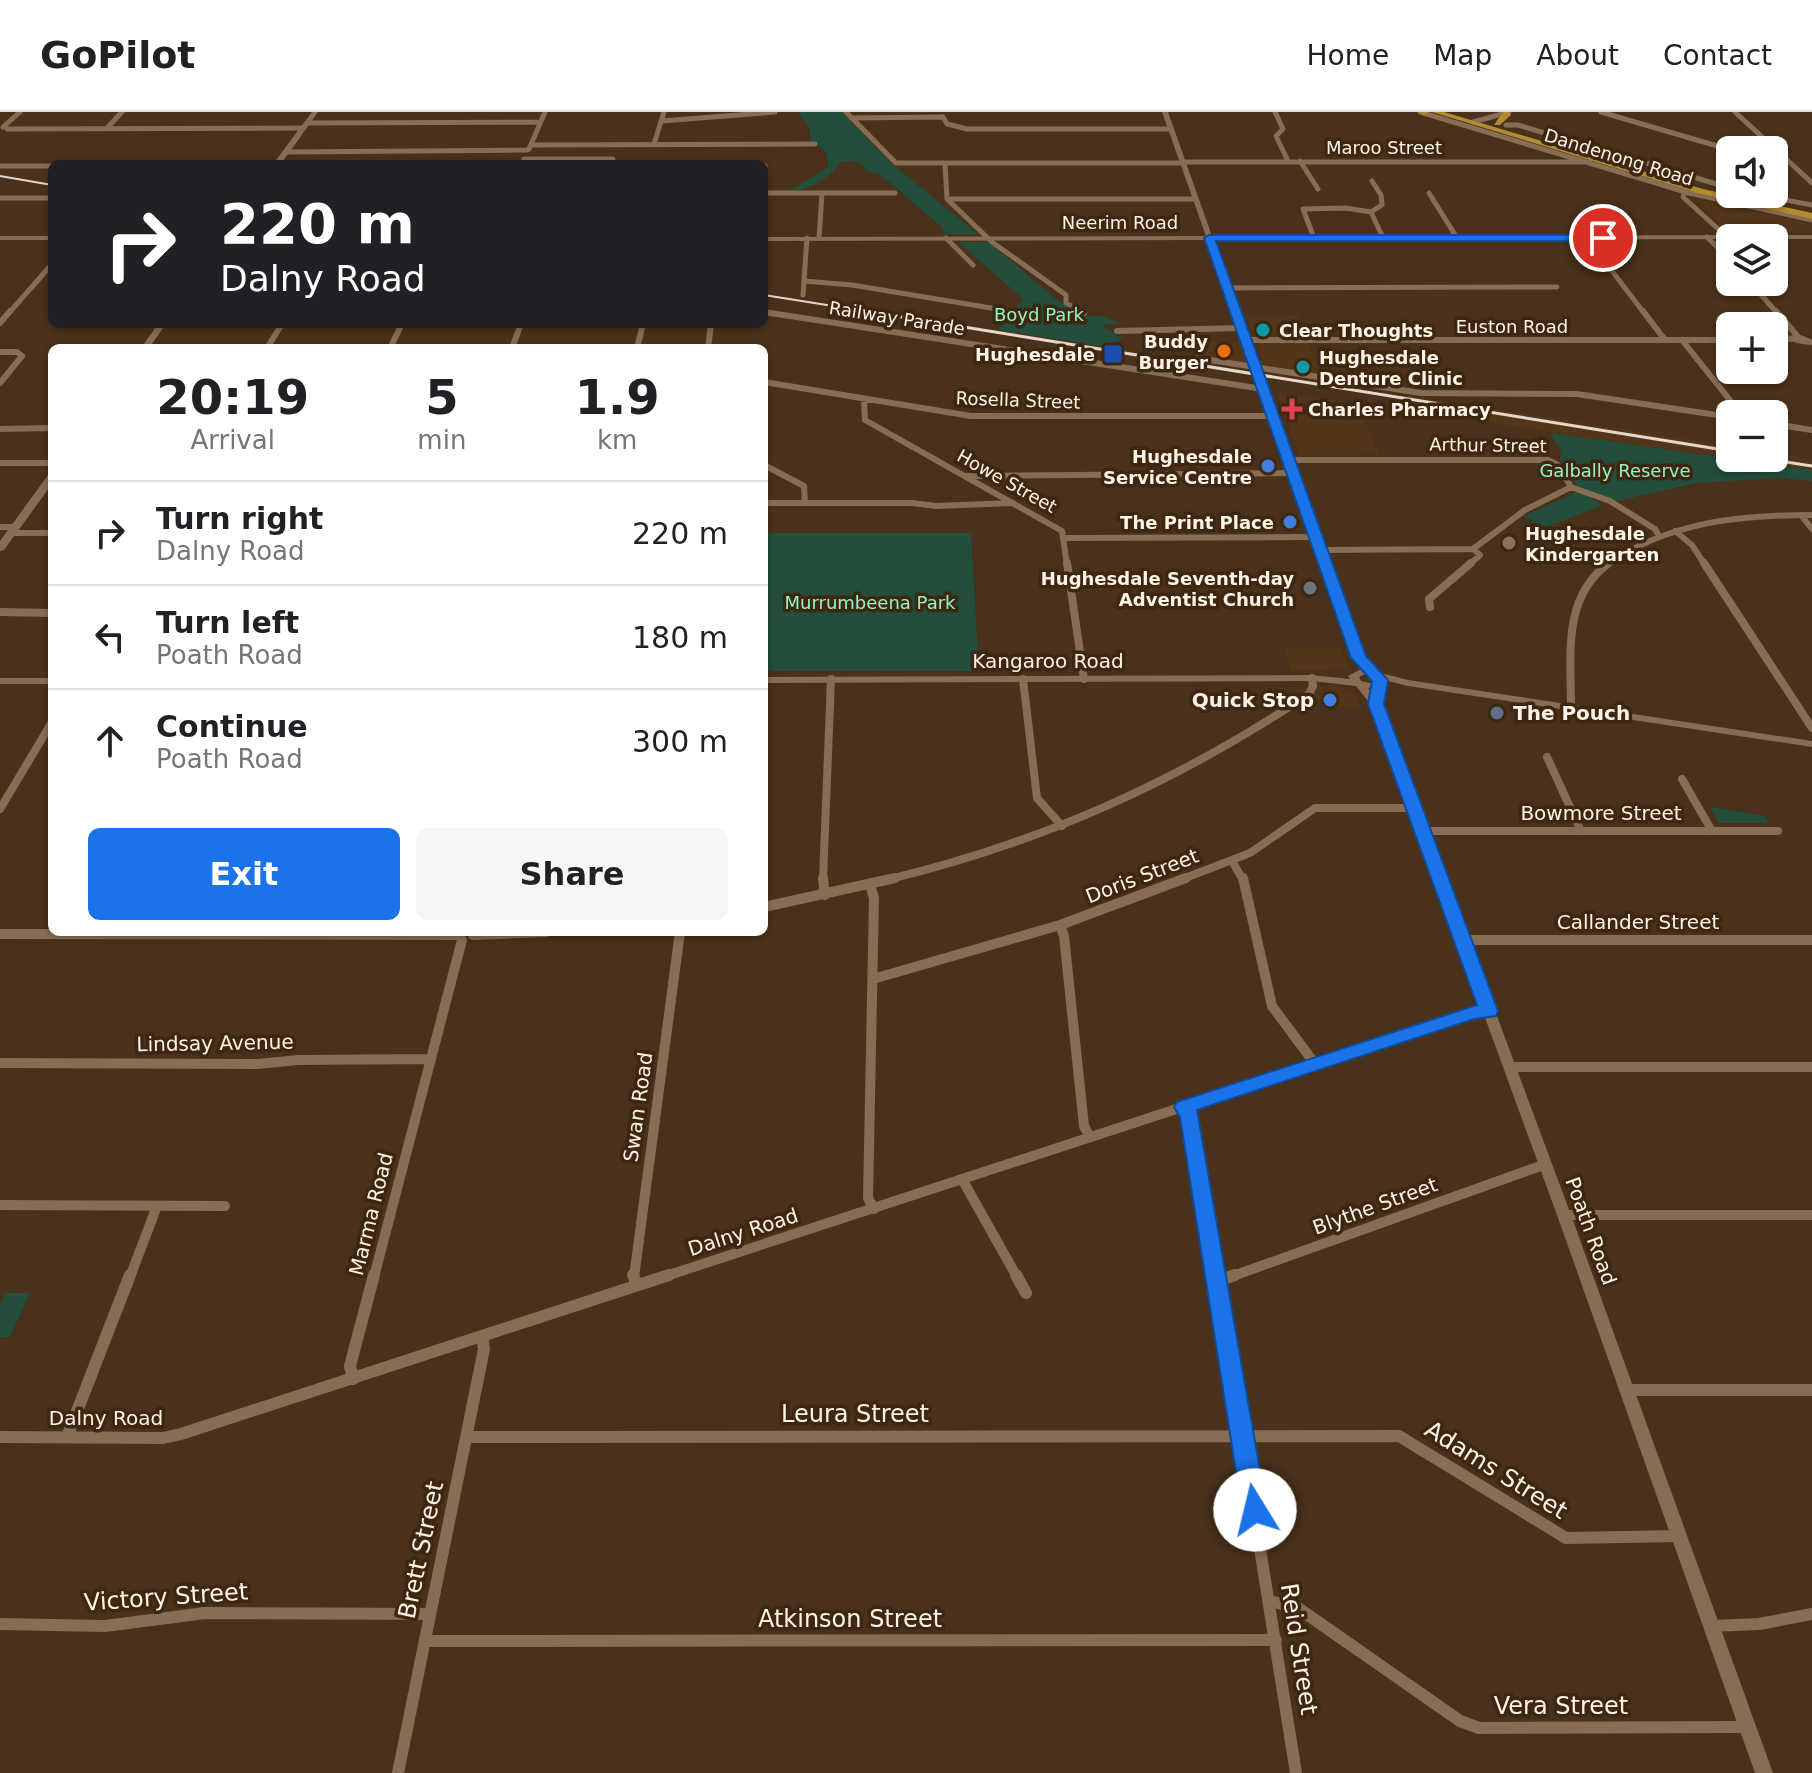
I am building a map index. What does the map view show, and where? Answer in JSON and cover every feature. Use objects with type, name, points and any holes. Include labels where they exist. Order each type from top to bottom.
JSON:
[{"type":"highway","points":[[1436,112],[1477,116],[1716,188]]},
{"type":"highway","points":[[1502,124],[1508,112]]},
{"type":"highway","points":[[1477,116],[1574,155],[1685,190],[1812,213]]},
{"type":"highway","points":[[1671,177],[1698,193]]},
{"type":"highway","points":[[1788,207],[1812,213]]},
{"type":"main road","points":[[280,160],[315,112]]},
{"type":"main road","points":[[0,238],[48,238]]},
{"type":"main road","points":[[0,548],[48,483]]},
{"type":"street","points":[[2,129],[20,112]]},
{"type":"street","points":[[107,128],[122,112]]},
{"type":"street","points":[[524,160],[545,112]]},
{"type":"street","points":[[654,144],[664,112]]},
{"type":"street","points":[[662,121],[775,112]]},
{"type":"street","points":[[846,112],[851,118],[945,115],[947,124],[967,129],[1171,129]]},
{"type":"street","points":[[1165,112],[1359,658],[1376,679],[1812,744]]},
{"type":"street","points":[[1275,112],[1283,129],[1276,136],[1288,161]]},
{"type":"street","name":"Dandenong Road","points":[[1422,112],[1685,190]]},
{"type":"street","points":[[1477,116],[1508,112]]},
{"type":"street","points":[[1601,112],[1716,146]]},
{"type":"street","points":[[1735,112],[1812,183]]},
{"type":"street","name":"Maroo Street","points":[[851,118],[892,161],[902,163],[1590,162]]},
{"type":"street","points":[[2,129],[540,122]]},
{"type":"street","name":"Dandenong Road","points":[[1502,124],[1518,125],[1716,187]]},
{"type":"street","points":[[287,151],[815,144]]},
{"type":"street","points":[[1567,161],[1574,155]]},
{"type":"street","points":[[583,160],[613,159]]},
{"type":"street","points":[[1300,161],[1318,189]]},
{"type":"street","points":[[945,164],[947,199],[1020,265],[1066,295],[1066,303],[1084,313]]},
{"type":"street","points":[[1788,164],[1793,165]]},
{"type":"street","points":[[0,166],[48,166]]},
{"type":"street","points":[[1314,238],[1303,209],[1345,208],[1372,212],[1382,205],[1381,195],[1372,181]]},
{"type":"street","points":[[1685,190],[1682,196],[1715,228],[1716,239]]},
{"type":"street","points":[[768,193],[895,193]]},
{"type":"street","points":[[819,238],[822,193]]},
{"type":"street","points":[[1429,193],[1457,238]]},
{"type":"street","points":[[1692,204],[1691,198],[1698,193]]},
{"type":"street","points":[[0,198],[48,198]]},
{"type":"street","points":[[947,199],[1196,199]]},
{"type":"street","points":[[1788,205],[1812,213]]},
{"type":"street","points":[[1372,212],[1383,238]]},
{"type":"street","name":"Neerim Road","points":[[1788,238],[1812,237]]},
{"type":"street","points":[[803,295],[807,238]]},
{"type":"street","points":[[946,238],[973,265]]},
{"type":"street","points":[[1577,238],[1592,257],[1609,267],[1665,340]]},
{"type":"street","name":"Neerim Road","points":[[768,239],[1716,239]]},
{"type":"street","points":[[0,323],[48,269]]},
{"type":"street","points":[[804,281],[852,285],[1009,311]]},
{"type":"street","points":[[1227,288],[1557,287]]},
{"type":"street","points":[[1763,296],[1805,341]]},
{"type":"street","name":"Railway Parade","points":[[768,313],[1263,389]]},
{"type":"street","points":[[1117,331],[1242,328]]},
{"type":"street","name":"Euston Road","points":[[1246,340],[1716,340]]},
{"type":"street","points":[[1682,340],[1730,400]]},
{"type":"street","points":[[0,352],[17,352],[22,356],[0,383]]},
{"type":"street","points":[[1197,358],[1421,393],[1577,394],[1716,415]]},
{"type":"street","name":"Rosella Street","points":[[768,383],[971,416],[1273,416]]},
{"type":"street","name":"Howe Street","points":[[864,400],[865,420],[1061,530],[1084,679]]},
{"type":"street","points":[[1788,426],[1812,430]]},
{"type":"street","points":[[0,429],[48,428]]},
{"type":"street","name":"Arthur Street","points":[[1288,460],[1545,459],[1558,465],[1571,487],[1610,501],[1655,529],[1659,536]]},
{"type":"street","points":[[0,463],[48,463]]},
{"type":"street","points":[[768,467],[804,486],[805,503]]},
{"type":"street","points":[[966,476],[1293,473]]},
{"type":"street","points":[[1321,550],[1473,549],[1525,510],[1571,487]]},
{"type":"street","points":[[768,503],[912,503],[936,506],[1013,503]]},
{"type":"street","points":[[1801,515],[1812,529]]},
{"type":"street","points":[[1571,707],[1574,613],[1588,579],[1625,552],[1675,531],[1739,518],[1812,515]]},
{"type":"street","points":[[0,527],[48,533]]},
{"type":"street","points":[[1675,531],[1692,545],[1812,728]]},
{"type":"street","points":[[1064,538],[1316,537]]},
{"type":"street","points":[[1430,607],[1429,599],[1480,555],[1473,549]]},
{"type":"street","points":[[0,612],[48,613]]},
{"type":"street","points":[[1357,679],[1359,658]]},
{"type":"street","points":[[768,906],[870,885],[959,861],[1062,826],[1146,792],[1220,753],[1309,694],[1313,686],[1312,678]]},
{"type":"street","points":[[825,895],[831,679]]},
{"type":"street","points":[[1023,679],[1037,798],[1062,826]]},
{"type":"street","name":"Poath Road","points":[[1357,679],[1376,704],[1546,1164],[1764,1773]]},
{"type":"street","name":"Kangaroo Road","points":[[768,680],[1376,679]]},
{"type":"street","name":"Poath Road","points":[[1376,679],[1376,704]]},
{"type":"street","points":[[0,681],[48,681]]},
{"type":"street","points":[[0,809],[48,729]]},
{"type":"street","points":[[1547,757],[1581,831]]},
{"type":"street","points":[[1682,779],[1712,831]]},
{"type":"street","name":"Doris Street","points":[[873,979],[1060,925],[1232,861],[1250,853],[1315,808],[1414,808]]},
{"type":"street","name":"Bowmore Street","points":[[1423,831],[1778,831]]},
{"type":"street","points":[[1232,861],[1242,874],[1272,1006],[1315,1064]]},
{"type":"street","points":[[870,885],[874,898],[868,1198],[874,1209]]},
{"type":"street","points":[[1060,925],[1064,936],[1084,1126],[1090,1137]]},
{"type":"street","points":[[0,934],[48,934]]},
{"type":"street","name":"Marma Road","points":[[353,1379],[350,1366],[460,936]]},
{"type":"street","name":"Swan Road","points":[[637,1285],[633,1274],[679,936]]},
{"type":"street","name":"Callander Street","points":[[1463,940],[1812,940]]},
{"type":"street","name":"Dalny Road","points":[[0,1437],[173,1436],[1473,1012],[1489,1011]]},
{"type":"street","name":"Lindsay Avenue","points":[[0,1063],[258,1064],[298,1060],[430,1059]]},
{"type":"street","points":[[1510,1067],[1812,1067]]},
{"type":"street","name":"Reid Street","points":[[1184,1107],[1190,1116],[1296,1773]]},
{"type":"street","name":"Blythe Street","points":[[1217,1281],[1546,1164]]},
{"type":"street","points":[[962,1179],[1026,1293]]},
{"type":"street","points":[[0,1205],[225,1206]]},
{"type":"street","points":[[67,1437],[157,1206]]},
{"type":"street","points":[[1564,1215],[1812,1215]]},
{"type":"street","name":"Brett Street","points":[[398,1773],[484,1349],[482,1336]]},
{"type":"street","points":[[1628,1390],[1812,1390]]},
{"type":"street","name":"Leura Street","points":[[467,1437],[1242,1436]]},
{"type":"street","name":"Adams Street","points":[[1242,1436],[1399,1436],[1566,1538],[1680,1536]]},
{"type":"street","name":"Vera Street","points":[[1270,1601],[1298,1608],[1460,1721],[1479,1728],[1747,1727]]},
{"type":"street","name":"Victory Street","points":[[0,1624],[105,1626],[205,1613],[430,1614]]},
{"type":"street","points":[[1711,1626],[1759,1624],[1812,1614]]},
{"type":"street","name":"Atkinson Street","points":[[425,1641],[1276,1640]]},
{"type":"shaded area","points":[[1697,199],[1716,203],[1716,208],[1738,208],[1812,224],[1812,233],[1788,233],[1788,224],[1720,224]]},
{"type":"shaded area","points":[[1246,315],[1298,315],[1307,337],[1254,337]]},
{"type":"shaded area","points":[[1193,342],[1240,342],[1247,363],[1199,357]]},
{"type":"shaded area","points":[[1255,342],[1308,342],[1322,374],[1265,365]]},
{"type":"shaded area","points":[[1277,393],[1334,400],[1343,420],[1364,420],[1380,455],[1299,456]]},
{"type":"shaded area","points":[[1407,396],[1716,444],[1716,456],[1468,419],[1469,415],[1404,405]]},
{"type":"shaded area","points":[[1788,455],[1812,459],[1812,470],[1788,467]]},
{"type":"shaded area","points":[[1285,648],[1341,648],[1348,669],[1291,670]]},
{"type":"shaded area","points":[[1289,687],[1343,687],[1355,692],[1362,709],[1332,706]]},
{"type":"green space","points":[[798,112],[842,112],[892,164],[978,234],[943,234],[943,228],[878,173],[871,173],[856,161],[840,162],[818,183],[789,191],[828,167],[825,151],[811,142],[809,126]]},
{"type":"green space","name":"Boyd Park","points":[[958,242],[988,242],[1059,301],[1084,316],[1103,316],[1121,324],[1101,325],[1122,338],[1117,343],[1126,350],[998,330],[1023,299]]},
{"type":"green space","name":"Galbally Reserve","points":[[1551,435],[1716,456],[1716,472],[1788,472],[1788,467],[1812,470],[1812,481],[1777,478],[1697,483],[1617,501],[1578,487],[1560,460],[1562,452]]},
{"type":"green space","points":[[1579,491],[1603,505],[1544,528],[1523,516]]},
{"type":"green space","name":"Murrumbeena Park","points":[[768,533],[971,533],[979,671],[768,671]]},
{"type":"green space","points":[[1710,807],[1765,816],[1770,823],[1719,823]]},
{"type":"green space","points":[[5,1293],[30,1293],[10,1337],[0,1337],[0,1305]]},
{"type":"railway","points":[[0,176],[48,184]]},
{"type":"railway","points":[[768,296],[877,313]]},
{"type":"railway","points":[[865,311],[1716,449]]},
{"type":"railway","points":[[1788,462],[1812,466]]},
{"type":"place","name":"Clear Thoughts","points":[[1263,330]]},
{"type":"place","name":"Buddy Burger","points":[[1224,351]]},
{"type":"place","name":"Hughesdale","points":[[1113,354]]},
{"type":"place","name":"Hughesdale Denture Clinic","points":[[1303,367]]},
{"type":"place","name":"Charles Pharmacy","points":[[1292,409]]},
{"type":"place","name":"Hughesdale Service Centre","points":[[1268,466]]},
{"type":"place","name":"The Print Place","points":[[1290,522]]},
{"type":"place","name":"Hughesdale Kindergarten","points":[[1509,543]]},
{"type":"place","name":"Hughesdale Seventh-day Adventist Church","points":[[1310,588]]},
{"type":"place","name":"Quick Stop","points":[[1330,700]]},
{"type":"place","name":"The Pouch","points":[[1497,713]]},
{"type":"route","points":[[1255,1510],[1190,1116],[1184,1107],[1473,1012],[1489,1011],[1376,704],[1379,677],[1359,658],[1209,238],[1603,238]]}]
